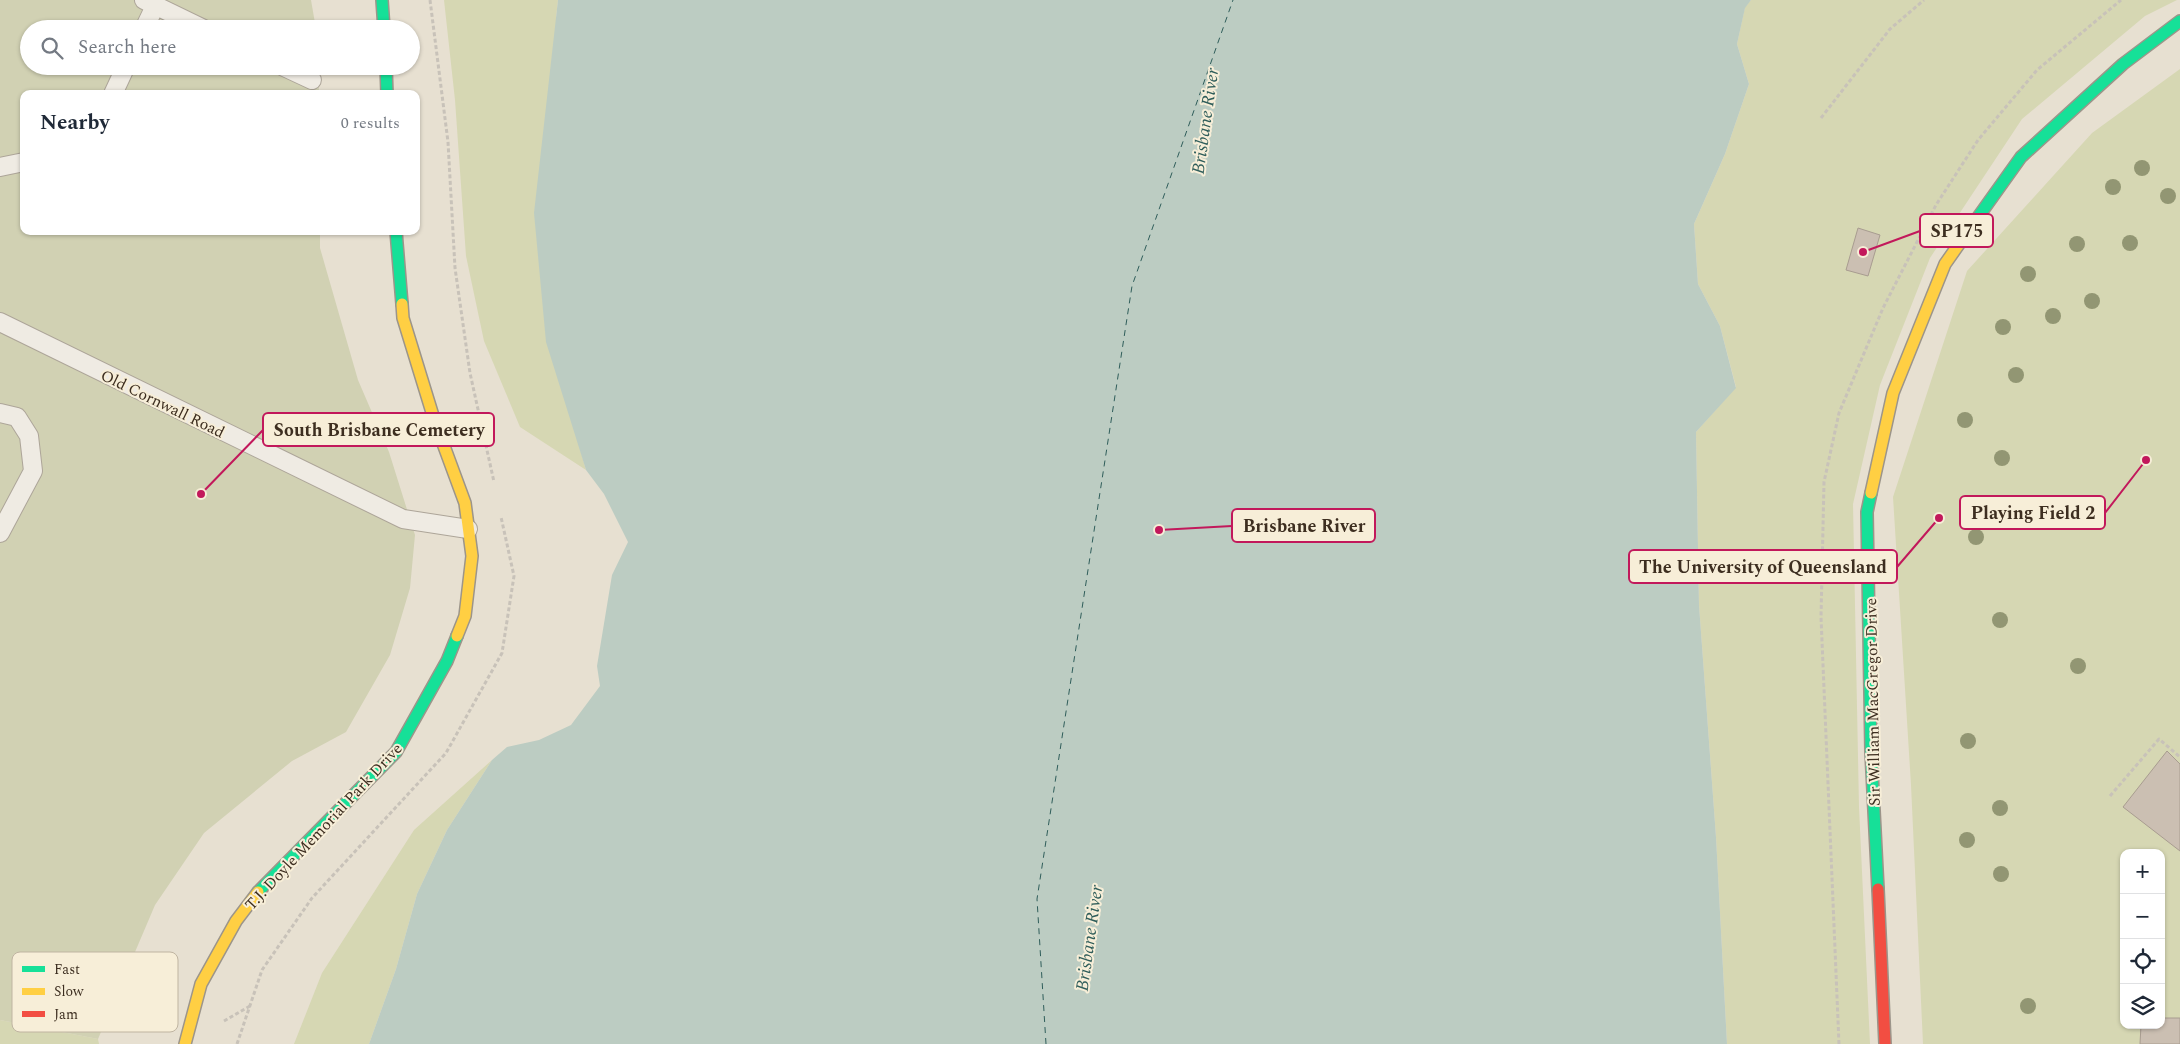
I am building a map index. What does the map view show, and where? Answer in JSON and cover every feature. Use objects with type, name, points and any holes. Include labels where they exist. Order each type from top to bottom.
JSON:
[{"type":"street","points":[[382,0],[383,20]]},
{"type":"street","name":"Sir William MacGregor Drive","points":[[1885,1044],[1872,752],[1867,512],[1893,394],[1945,264],[2021,157],[2123,64],[2180,21]]},
{"type":"street","points":[[387,75],[388,90]]},
{"type":"street","name":"T.J. Doyle Memorial Park Drive","points":[[185,1044],[201,984],[236,921],[264,885],[396,752],[447,661],[465,616],[472,556],[465,503],[434,419],[403,318],[396,235]]},
{"type":"lane","points":[[146,20],[150,3],[185,20]]},
{"type":"lane","points":[[115,90],[122,75]]},
{"type":"lane","points":[[301,75],[312,80]]},
{"type":"lane","points":[[0,167],[20,163]]},
{"type":"lane","name":"Old Cornwall Road","points":[[0,322],[403,519],[468,529]]},
{"type":"lane","points":[[0,413],[17,417],[28,436],[32,471],[0,533]]},
{"type":"path","points":[[1821,118],[1890,30],[1924,0]]},
{"type":"path","points":[[2110,796],[2159,738],[2180,757]]},
{"type":"path","points":[[216,1022],[224,1021],[250,1006]]},
{"type":"green space","points":[[0,0],[311,0],[314,20],[20,20],[20,75],[318,75],[319,90],[20,90],[20,235],[320,235],[320,248],[358,380],[389,452],[415,535],[410,588],[390,655],[346,732],[292,761],[204,833],[155,905],[135,952],[12,952],[12,1022],[0,1020]]},
{"type":"green space","points":[[444,0],[558,0],[556,18],[571,417],[586,470],[520,427],[484,341],[466,256],[455,100]]},
{"type":"green space","points":[[1751,0],[2177,0],[2145,16],[2022,119],[1930,258],[1880,385],[1853,504],[1859,807],[1870,1044],[1727,1044],[1716,837],[1699,605],[1696,432],[1736,387],[1720,326],[1698,284],[1694,224],[1725,154],[1749,84],[1737,44],[1745,7]]},
{"type":"green space","points":[[2180,69],[2180,1044],[1923,1044],[1911,785],[1893,497],[1967,271],[2092,133]]},
{"type":"green space","points":[[492,760],[447,830],[417,894],[396,969],[369,1044],[294,1044],[322,973],[414,830]]},
{"type":"green space","points":[[0,1020],[12,1022],[12,1032],[62,1032],[98,1039],[99,1044],[0,1044]]},
{"type":"green space","points":[[62,1032],[101,1032],[98,1039]]},
{"type":"water","name":"Brisbane River","points":[[558,0],[1751,0],[1745,8],[1737,44],[1749,84],[1725,154],[1694,224],[1698,284],[1720,326],[1736,388],[1696,432],[1699,605],[1716,837],[1727,1044],[369,1044],[396,969],[417,894],[447,830],[492,760],[507,747],[539,740],[571,725],[600,686],[597,666],[612,575],[628,542],[604,494],[586,470],[546,342],[534,213]]},
{"type":"building","points":[[1858,228],[1880,235],[1868,276],[1846,270]]},
{"type":"building","points":[[2167,751],[2180,764],[2180,851],[2123,807]]},
{"type":"building","points":[[2165,1018],[2180,1018],[2180,1044],[2140,1044],[2141,1029],[2165,1029]]},
{"type":"ferry route","points":[[1046,1044],[1037,899],[1132,286],[1233,0]]},
{"type":"traffic: fast","points":[[382,0],[383,20]]},
{"type":"traffic: fast","points":[[1971,227],[2021,157],[2123,64],[2180,21]]},
{"type":"traffic: fast","points":[[386,75],[387,90]]},
{"type":"traffic: fast","points":[[396,235],[402,304]]},
{"type":"traffic: fast","points":[[1871,493],[1867,512],[1871,752],[1878,889]]},
{"type":"traffic: fast","points":[[258,892],[396,752],[447,661],[457,636]]},
{"type":"traffic: slow","points":[[1871,493],[1893,393],[1945,264],[1971,227]]},
{"type":"traffic: slow","points":[[402,304],[403,318],[434,419],[465,503],[472,556],[465,616],[457,636]]},
{"type":"traffic: slow","points":[[185,1044],[201,984],[236,921],[258,892]]},
{"type":"traffic: jam","points":[[1878,889],[1885,1044]]},
{"type":"place","name":"SP175","points":[[1863,252]]},
{"type":"place","name":"Playing Field 2","points":[[2146,460]]},
{"type":"place","name":"South Brisbane Cemetery","points":[[201,494]]},
{"type":"place","name":"The University of Queensland","points":[[1939,518]]},
{"type":"place","name":"Brisbane River","points":[[1159,530]]}]
